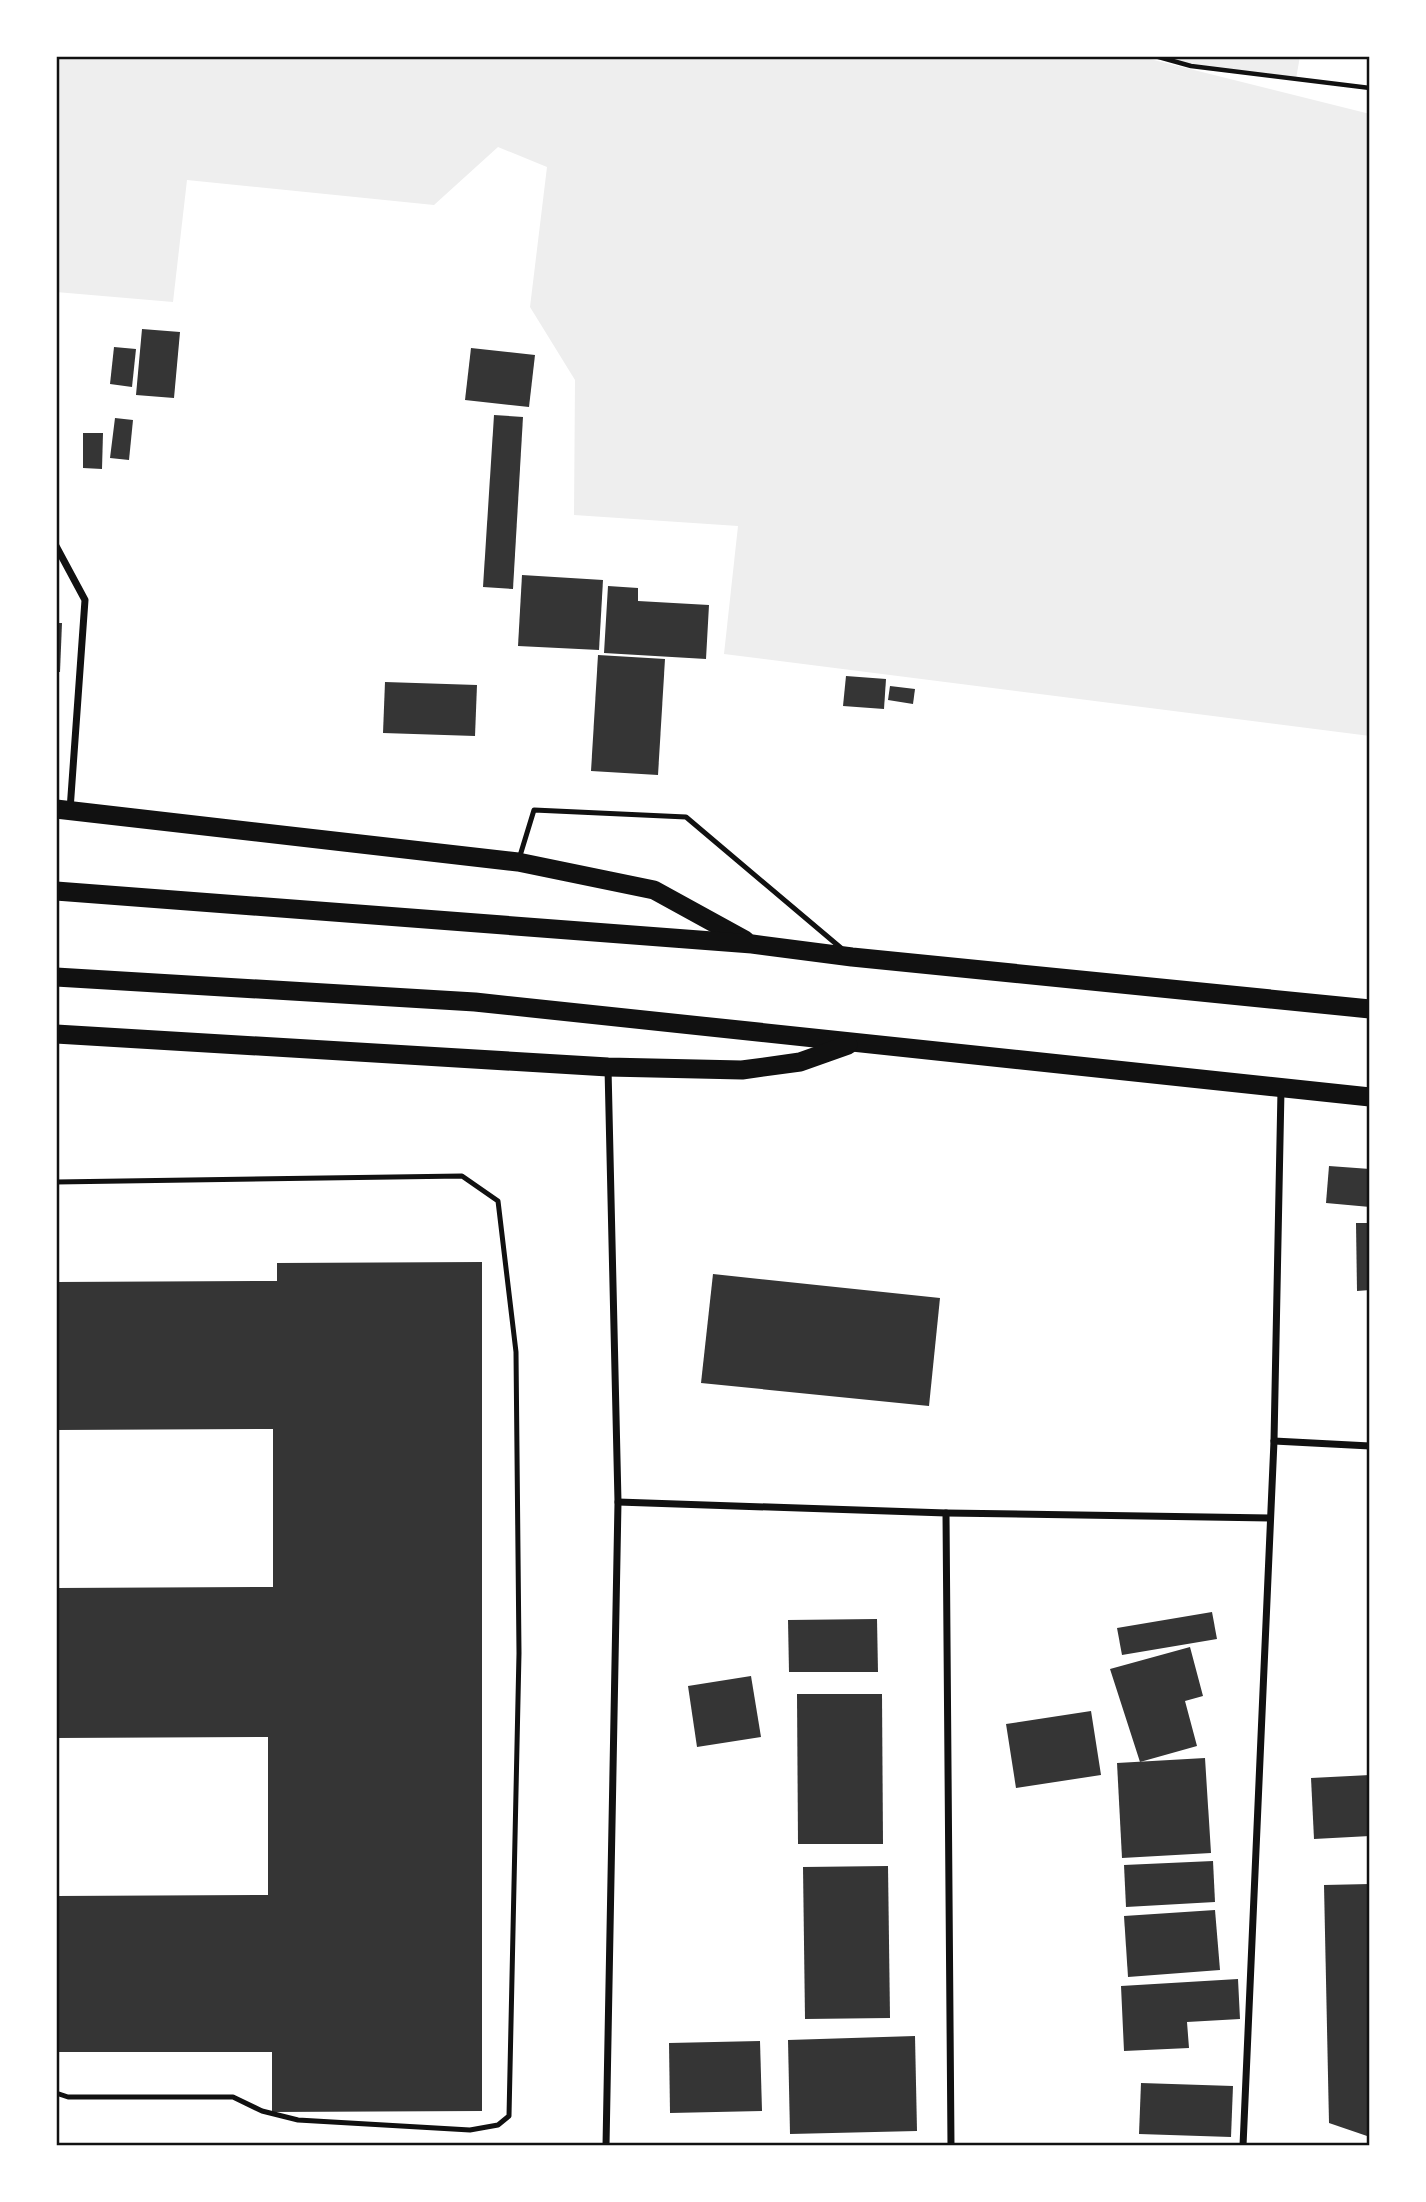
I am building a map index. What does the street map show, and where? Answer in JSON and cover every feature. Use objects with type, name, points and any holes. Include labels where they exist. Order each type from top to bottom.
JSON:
[{"type":"highway","points":[[63,810],[518,862],[654,890],[752,944]]},
{"type":"highway","points":[[56,891],[752,944],[852,957],[1370,1009]]},
{"type":"highway","points":[[56,977],[475,1002],[1370,1097]]},
{"type":"highway","points":[[56,1034],[608,1068],[742,1070],[800,1062],[852,1044]]},
{"type":"street","points":[[56,546],[85,600],[63,810]]},
{"type":"street","points":[[606,2146],[618,1503],[608,1068]]},
{"type":"street","points":[[1243,2146],[1274,1441],[1281,1089]]},
{"type":"street","points":[[1274,1441],[1370,1446]]},
{"type":"street","points":[[618,1503],[946,1513],[1270,1518]]},
{"type":"street","points":[[946,1513],[951,2146]]},
{"type":"lane","points":[[518,862],[534,810],[686,817],[852,957]]},
{"type":"lane","points":[[56,1182],[462,1176],[498,1201],[516,1352],[519,1653],[509,2116],[498,2125],[470,2130],[298,2120],[262,2111],[233,2097],[68,2097],[56,2093]]},
{"type":"path","points":[[1155,56],[1191,66],[1370,88]]},
{"type":"shaded area","points":[[56,56],[1138,56],[1370,114],[1370,736],[724,654],[738,526],[574,515],[575,380],[530,307],[547,167],[498,147],[434,205],[187,180],[173,302],[56,292]]},
{"type":"shaded area","points":[[1155,56],[1300,56],[1296,79],[1191,66]]},
{"type":"building","points":[[142,329],[180,332],[174,398],[136,395]]},
{"type":"building","points":[[114,347],[136,349],[132,387],[110,384]]},
{"type":"building","points":[[471,348],[535,355],[529,407],[465,400]]},
{"type":"building","points":[[494,415],[523,417],[513,589],[483,587]]},
{"type":"building","points":[[115,418],[133,420],[129,460],[110,458]]},
{"type":"building","points":[[83,433],[103,433],[102,469],[83,468]]},
{"type":"building","points":[[522,575],[603,580],[599,650],[518,646]]},
{"type":"building","points":[[608,586],[638,588],[638,601],[709,605],[706,659],[604,653]]},
{"type":"building","points":[[56,623],[62,623],[60,672],[56,672]]},
{"type":"building","points":[[598,655],[665,659],[658,775],[591,771]]},
{"type":"building","points":[[846,676],[886,679],[884,709],[843,706]]},
{"type":"building","points":[[385,682],[477,685],[475,736],[383,733]]},
{"type":"building","points":[[890,686],[915,689],[913,704],[888,700]]},
{"type":"building","points":[[1329,1166],[1370,1169],[1370,1207],[1326,1203]]},
{"type":"building","points":[[1356,1223],[1370,1223],[1370,1290],[1357,1291]]},
{"type":"building","points":[[482,1262],[482,2111],[272,2112],[272,2052],[56,2052],[56,1896],[268,1895],[268,1737],[56,1738],[56,1588],[273,1587],[273,1429],[56,1430],[56,1282],[277,1281],[277,1263]]},
{"type":"building","points":[[713,1274],[940,1298],[929,1406],[701,1383]]},
{"type":"building","points":[[1212,1612],[1217,1639],[1122,1655],[1117,1628]]},
{"type":"building","points":[[877,1619],[878,1672],[789,1672],[788,1620]]},
{"type":"building","points":[[1190,1647],[1203,1696],[1185,1701],[1197,1746],[1140,1762],[1110,1669]]},
{"type":"building","points":[[751,1676],[761,1737],[697,1747],[688,1686]]},
{"type":"building","points":[[797,1694],[882,1694],[883,1844],[798,1844]]},
{"type":"building","points":[[1091,1711],[1101,1775],[1016,1788],[1006,1724]]},
{"type":"building","points":[[1205,1758],[1211,1853],[1122,1858],[1117,1763]]},
{"type":"building","points":[[1370,1775],[1370,1836],[1314,1839],[1311,1778]]},
{"type":"building","points":[[1213,1861],[1215,1902],[1126,1907],[1124,1865]]},
{"type":"building","points":[[888,1866],[890,2018],[805,2019],[803,1867]]},
{"type":"building","points":[[1370,1884],[1370,2137],[1329,2123],[1324,1885]]},
{"type":"building","points":[[1215,1910],[1220,1970],[1128,1977],[1124,1916]]},
{"type":"building","points":[[1238,1979],[1240,2019],[1187,2022],[1189,2048],[1124,2051],[1121,1986]]},
{"type":"building","points":[[915,2036],[917,2131],[790,2134],[788,2040]]},
{"type":"building","points":[[760,2041],[762,2111],[670,2113],[669,2043]]},
{"type":"building","points":[[1141,2083],[1233,2086],[1231,2137],[1139,2134]]}]
